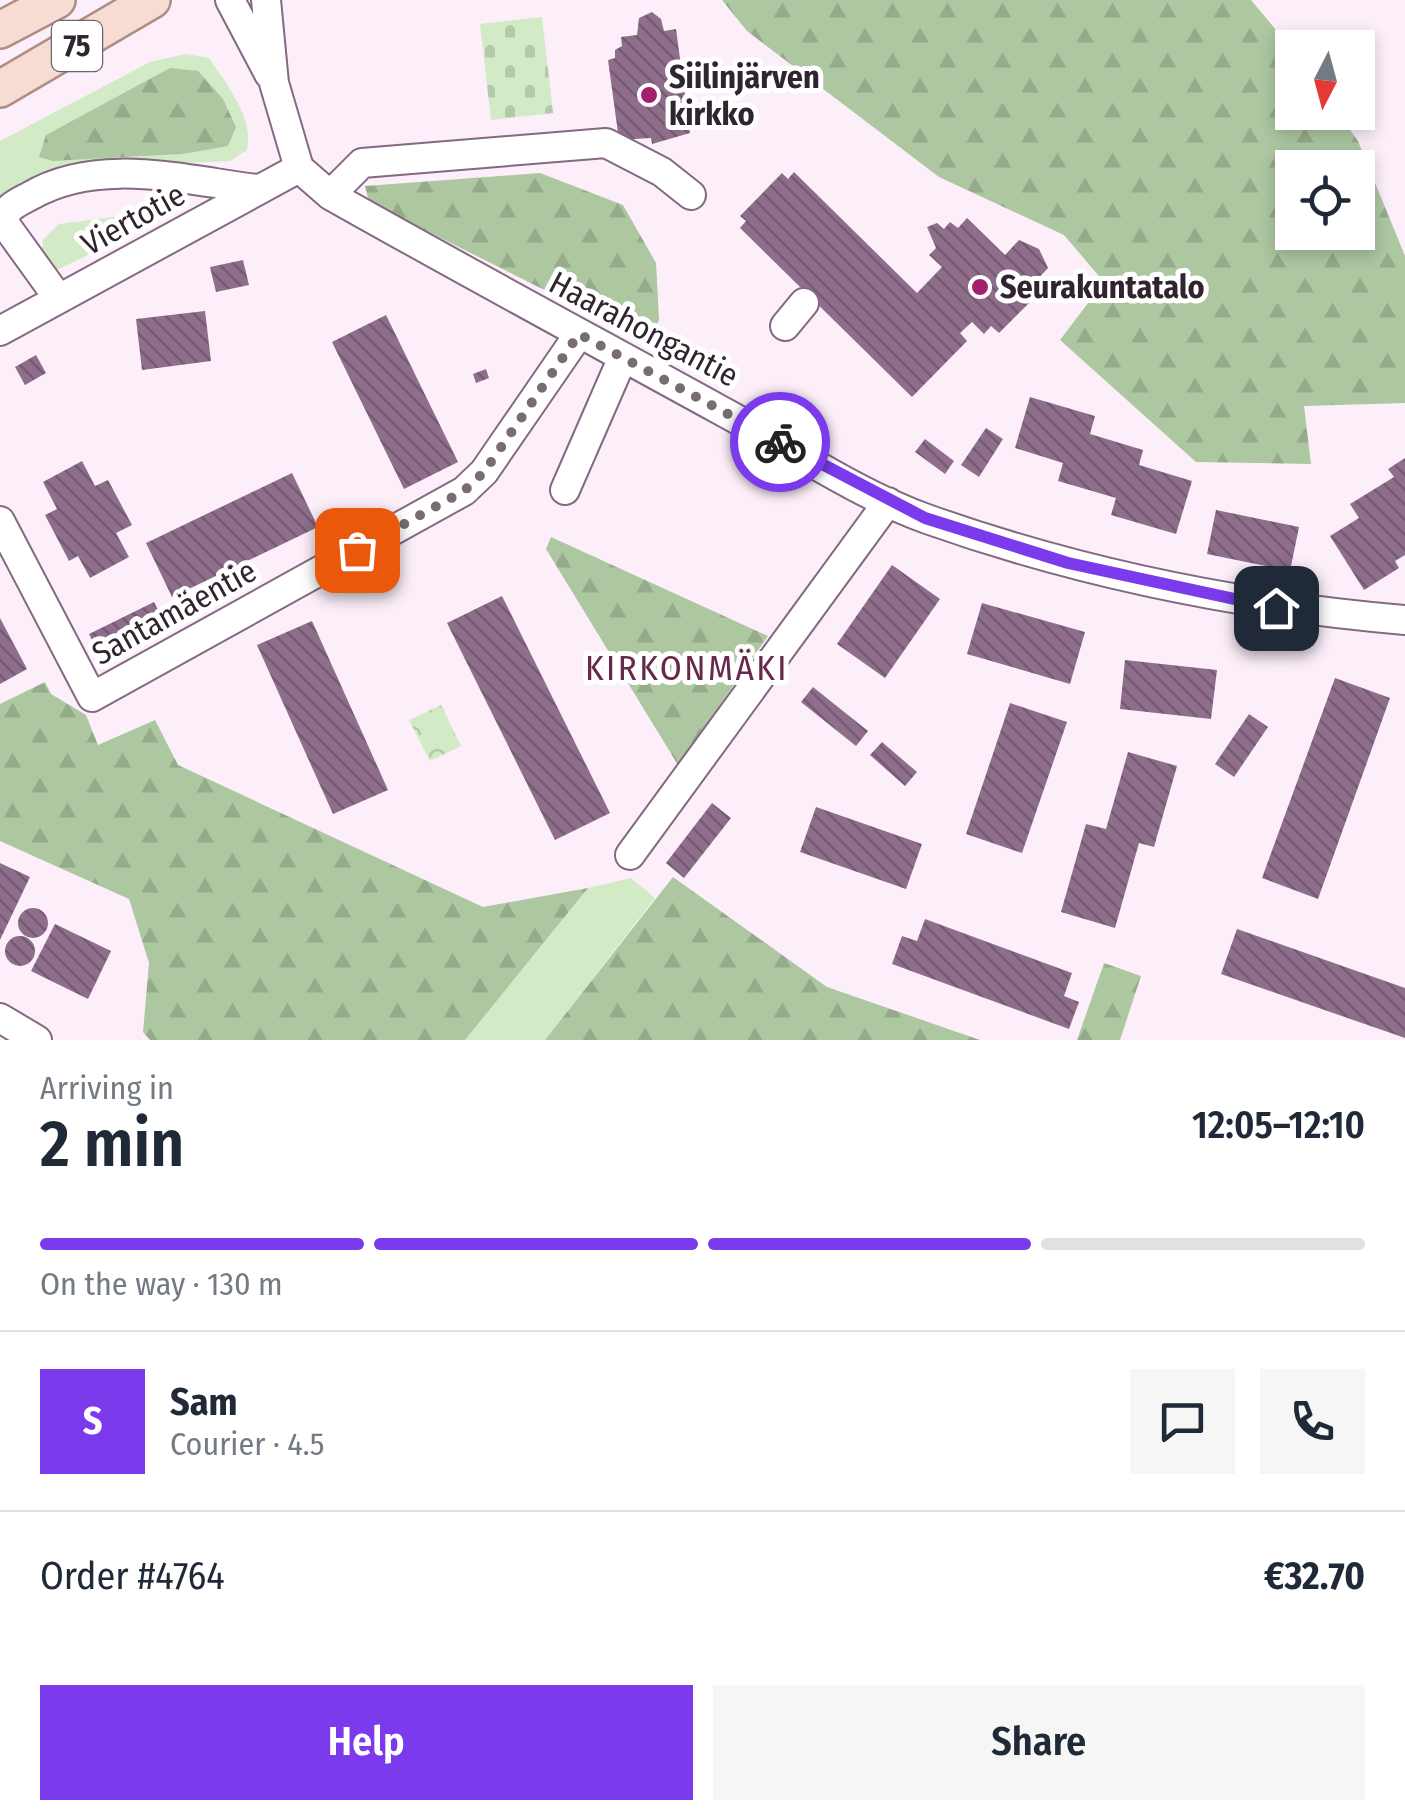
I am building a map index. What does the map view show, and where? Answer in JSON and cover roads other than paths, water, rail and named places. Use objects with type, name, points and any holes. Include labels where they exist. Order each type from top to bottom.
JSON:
[{"type":"main road","name":"75","points":[[0,30],[56,0]]},
{"type":"main road","name":"75","points":[[0,88],[152,0]]},
{"type":"street","points":[[230,0],[274,83]]},
{"type":"street","points":[[266,0],[274,83],[299,168]]},
{"type":"street","points":[[330,195],[362,163],[606,143],[662,172],[691,195]]},
{"type":"street","name":"Viertotie","points":[[0,331],[299,168]]},
{"type":"street","name":"Haarahongantie","points":[[299,168],[330,195],[888,502],[925,518],[1068,563],[1191,593],[1276,608],[1405,620]]},
{"type":"street","points":[[60,299],[2,220],[6,209],[48,185],[100,173],[257,190]]},
{"type":"street","points":[[785,326],[804,303]]},
{"type":"street","name":"Santamäentie","points":[[0,522],[92,697],[464,491],[484,472],[579,334]]},
{"type":"street","points":[[566,490],[623,357]]},
{"type":"street","points":[[630,856],[888,502]]},
{"type":"street","points":[[0,1018],[37,1040]]},
{"type":"place","name":"Siilinjärven kirkko","points":[[649,95]]},
{"type":"place","name":"Seurakuntatalo","points":[[980,287]]},
{"type":"district","name":"KIRKONMÄKI","points":[[687,668]]}]
